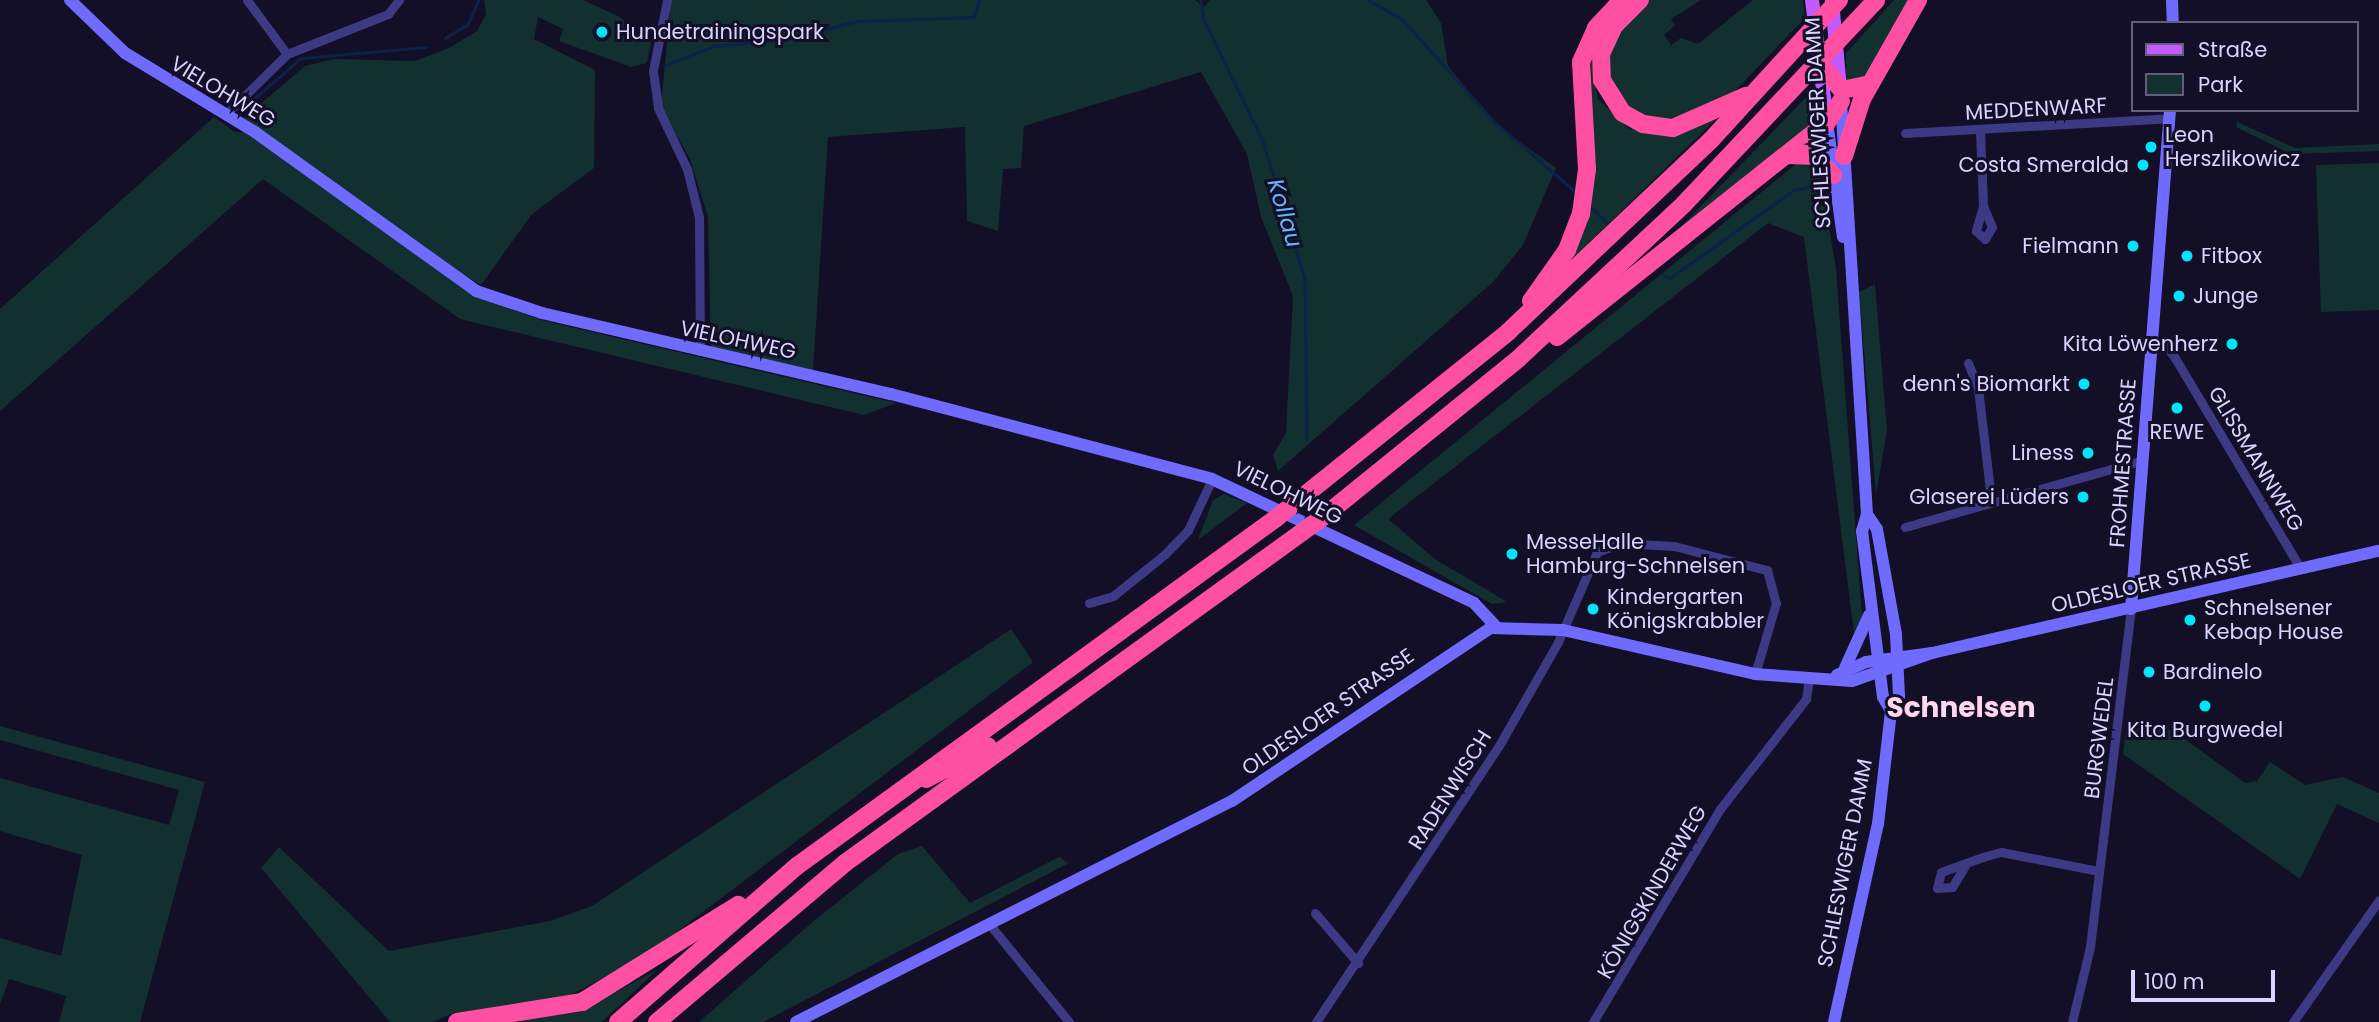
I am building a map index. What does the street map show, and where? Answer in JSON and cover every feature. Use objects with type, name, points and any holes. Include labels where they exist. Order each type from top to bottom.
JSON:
[{"type":"highway","points":[[1508,332],[1577,226],[1587,169],[1581,62],[1595,28],[1622,0]]},
{"type":"highway","points":[[1640,0],[1614,26],[1601,54],[1602,80],[1623,113],[1651,127],[1673,128],[1761,88]]},
{"type":"highway","points":[[618,1022],[761,895],[1029,694],[1275,519],[1508,332],[1761,88],[1839,0]]},
{"type":"highway","points":[[657,1022],[893,827],[1323,517],[1518,359],[1693,195],[1876,0]]},
{"type":"highway","points":[[1844,156],[1870,84],[1918,0]]},
{"type":"highway","points":[[1819,62],[1835,87],[1858,92],[1870,84]]},
{"type":"highway","points":[[1518,359],[1612,297],[1827,122],[1835,87]]},
{"type":"highway","points":[[1787,155],[1814,156],[1833,175]]},
{"type":"highway","points":[[893,827],[1029,694]]},
{"type":"highway","points":[[877,806],[1047,715]]},
{"type":"highway","points":[[457,1022],[582,1002],[637,973],[721,913],[761,895]]},
{"type":"main road","name":"VIELOHWEG","points":[[70,0],[125,53],[225,115],[476,291],[700,351],[1212,479],[1488,612],[1496,627]]},
{"type":"main road","name":"SCHLESWIGER DAMM","points":[[1832,0],[1835,87],[1844,156],[1845,244],[1867,514],[1862,531],[1880,674],[1891,711]]},
{"type":"main road","points":[[2172,0],[2173,21]]},
{"type":"main road","name":"SCHLESWIGER DAMM","points":[[1812,1],[1819,62]]},
{"type":"main road","name":"FROHMESTRASSE","points":[[2131,609],[2170,114]]},
{"type":"main road","name":"SCHLESWIGER DAMM","points":[[1827,122],[1845,244]]},
{"type":"main road","name":"SCHLESWIGER DAMM","points":[[1834,1022],[1878,824],[1891,711],[1899,696],[1899,661],[1877,529],[1867,514]]},
{"type":"main road","name":"OLDESLOER STRASSE","points":[[796,1022],[990,925],[1274,776],[1482,631],[1496,627],[1563,630],[1755,674],[1809,677],[1839,674],[1878,659],[1899,661],[2379,551]]},
{"type":"main road","points":[[1461,599],[1482,631]]},
{"type":"main road","points":[[1839,674],[1872,608]]},
{"type":"main road","name":"OLDESLOER STRASSE","points":[[1839,674],[1852,681],[1880,674],[1899,661]]},
{"type":"street","points":[[247,0],[287,54]]},
{"type":"street","points":[[225,115],[287,54],[388,14],[399,0]]},
{"type":"street","points":[[667,0],[653,71],[658,108],[687,169],[699,217],[700,351]]},
{"type":"street","name":"MEDDENWARF","points":[[1905,133],[1980,130],[2170,114]]},
{"type":"street","points":[[1980,130],[1983,206]]},
{"type":"street","name":"GLISSMANNWEG","points":[[2152,343],[2166,346],[2175,358],[2300,568]]},
{"type":"street","points":[[1968,363],[1978,387],[1991,498]]},
{"type":"street","points":[[1905,527],[1991,498],[2143,460]]},
{"type":"street","points":[[1088,603],[1113,596],[1165,554],[1188,530],[1212,479]]},
{"type":"street","name":"RADENWISCH","points":[[1316,1022],[1359,963],[1501,742],[1563,630],[1591,559],[1604,547],[1628,543],[1719,552],[1760,566],[1774,580],[1776,603],[1755,674]]},
{"type":"street","name":"BURGWEDEL","points":[[2072,1022],[2099,871],[2131,609]]},
{"type":"street","name":"KÖNIGSKINDERWEG","points":[[1593,1022],[1720,809],[1806,699],[1809,677]]},
{"type":"street","points":[[1966,863],[2001,852],[2099,871]]},
{"type":"street","points":[[2293,1022],[2379,900]]},
{"type":"street","points":[[1315,913],[1359,963]]},
{"type":"street","points":[[990,925],[1069,1022]]},
{"type":"green space","points":[[484,0],[583,0],[620,17],[651,42],[647,63],[631,67],[559,41],[563,29],[538,17],[534,39],[595,70],[594,168],[532,214],[481,285],[431,256],[244,118],[305,66],[334,59],[415,61],[449,48],[477,31],[486,15]]},
{"type":"green space","points":[[671,0],[1195,0],[1204,7],[1210,0],[1426,0],[1441,23],[1448,66],[1495,124],[1556,168],[1523,245],[1493,282],[1278,471],[1273,455],[1286,433],[1293,296],[1261,217],[1247,154],[1201,72],[1024,126],[1021,168],[1003,169],[998,231],[967,221],[965,127],[828,137],[813,370],[711,347],[708,217],[690,159],[661,107]]},
{"type":"green space","points":[[1650,0],[1701,0],[1671,19],[1675,25],[1664,35],[1671,45],[1681,38],[1698,44],[1753,0],[1803,0],[1805,18],[1727,99],[1682,120],[1654,119],[1629,108],[1611,85],[1608,59],[1621,29]]},
{"type":"green space","points":[[1894,0],[1912,0],[1865,78],[1846,83],[1846,53]]},
{"type":"green space","points":[[1591,58],[1598,99],[1628,128],[1665,136],[1718,117],[1560,271],[1575,243]]},
{"type":"green space","points":[[1813,90],[1818,120],[1671,237]]},
{"type":"green space","points":[[214,117],[235,132],[250,133],[473,296],[541,320],[896,403],[864,415],[460,319],[263,179],[0,411],[0,309]]},
{"type":"green space","points":[[2237,122],[2295,148],[2379,144],[2379,151],[2291,154],[2236,127]]},
{"type":"green space","points":[[2379,163],[2379,310],[2321,312],[2316,165]]},
{"type":"green space","points":[[1796,164],[1812,166],[1821,178],[1836,269],[1862,617],[1854,633],[1804,237],[1768,223],[1388,519],[1435,559],[1507,602],[1492,604],[1354,525]]},
{"type":"green space","points":[[1875,284],[1887,430],[1876,494],[1859,292]]},
{"type":"green space","points":[[1224,494],[1247,503],[1198,540],[1213,500]]},
{"type":"green space","points":[[1011,629],[1033,662],[645,956],[563,999],[453,1013],[433,1022],[390,1022],[261,868],[279,847],[389,951],[550,921],[592,906]]},
{"type":"green space","points":[[2127,721],[2174,731],[2245,783],[2257,781],[2270,762],[2305,785],[2343,777],[2379,793],[2379,823],[2337,804],[2300,879],[2123,754]]},
{"type":"green space","points":[[0,726],[205,782],[140,1022],[59,1022],[66,996],[9,979],[0,1004],[0,938],[61,956],[82,855],[0,831],[0,778],[169,825],[179,790],[0,740]]},
{"type":"green space","points":[[922,846],[970,903],[1059,857],[1069,863],[763,1022],[699,1022],[815,920],[898,854]]},
{"type":"green space","points":[[658,969],[602,1022],[518,1022],[598,1002]]},
{"type":"waterway","points":[[445,38],[468,24],[478,0]]},
{"type":"waterway","points":[[664,66],[714,46],[788,39],[857,21],[974,17],[979,0]]},
{"type":"waterway","name":"Kollau","points":[[1201,0],[1204,20],[1263,141],[1305,278],[1307,439]]},
{"type":"waterway","points":[[1368,0],[1402,19],[1496,123],[1576,192]]},
{"type":"waterway","points":[[242,109],[301,58],[426,47]]},
{"type":"waterway","points":[[1662,274],[1670,278],[1794,190],[1808,187]]},
{"type":"waterway","points":[[1590,206],[1607,223]]},
{"type":"place","name":"Hundetrainingspark","points":[[602,32]]},
{"type":"place","name":"Leon Herszlikowicz","points":[[2151,147]]},
{"type":"place","name":"Costa Smeralda","points":[[2143,165]]},
{"type":"place","name":"Fielmann","points":[[2133,246]]},
{"type":"place","name":"Fitbox","points":[[2187,256]]},
{"type":"place","name":"Junge","points":[[2179,296]]},
{"type":"place","name":"Kita Löwenherz","points":[[2232,344]]},
{"type":"place","name":"denn's Biomarkt","points":[[2084,384]]},
{"type":"place","name":"REWE","points":[[2177,408]]},
{"type":"place","name":"Liness","points":[[2088,453]]},
{"type":"place","name":"Glaserei Lüders","points":[[2083,497]]},
{"type":"place","name":"MesseHalle Hamburg-Schnelsen","points":[[1512,554]]},
{"type":"place","name":"Kindergarten Königskrabbler","points":[[1593,609]]},
{"type":"place","name":"Schnelsener Kebap House","points":[[2190,620]]},
{"type":"place","name":"Bardinelo","points":[[2149,672]]},
{"type":"place","name":"Kita Burgwedel","points":[[2205,706]]},
{"type":"district","name":"Schnelsen","points":[[1961,708]]}]
